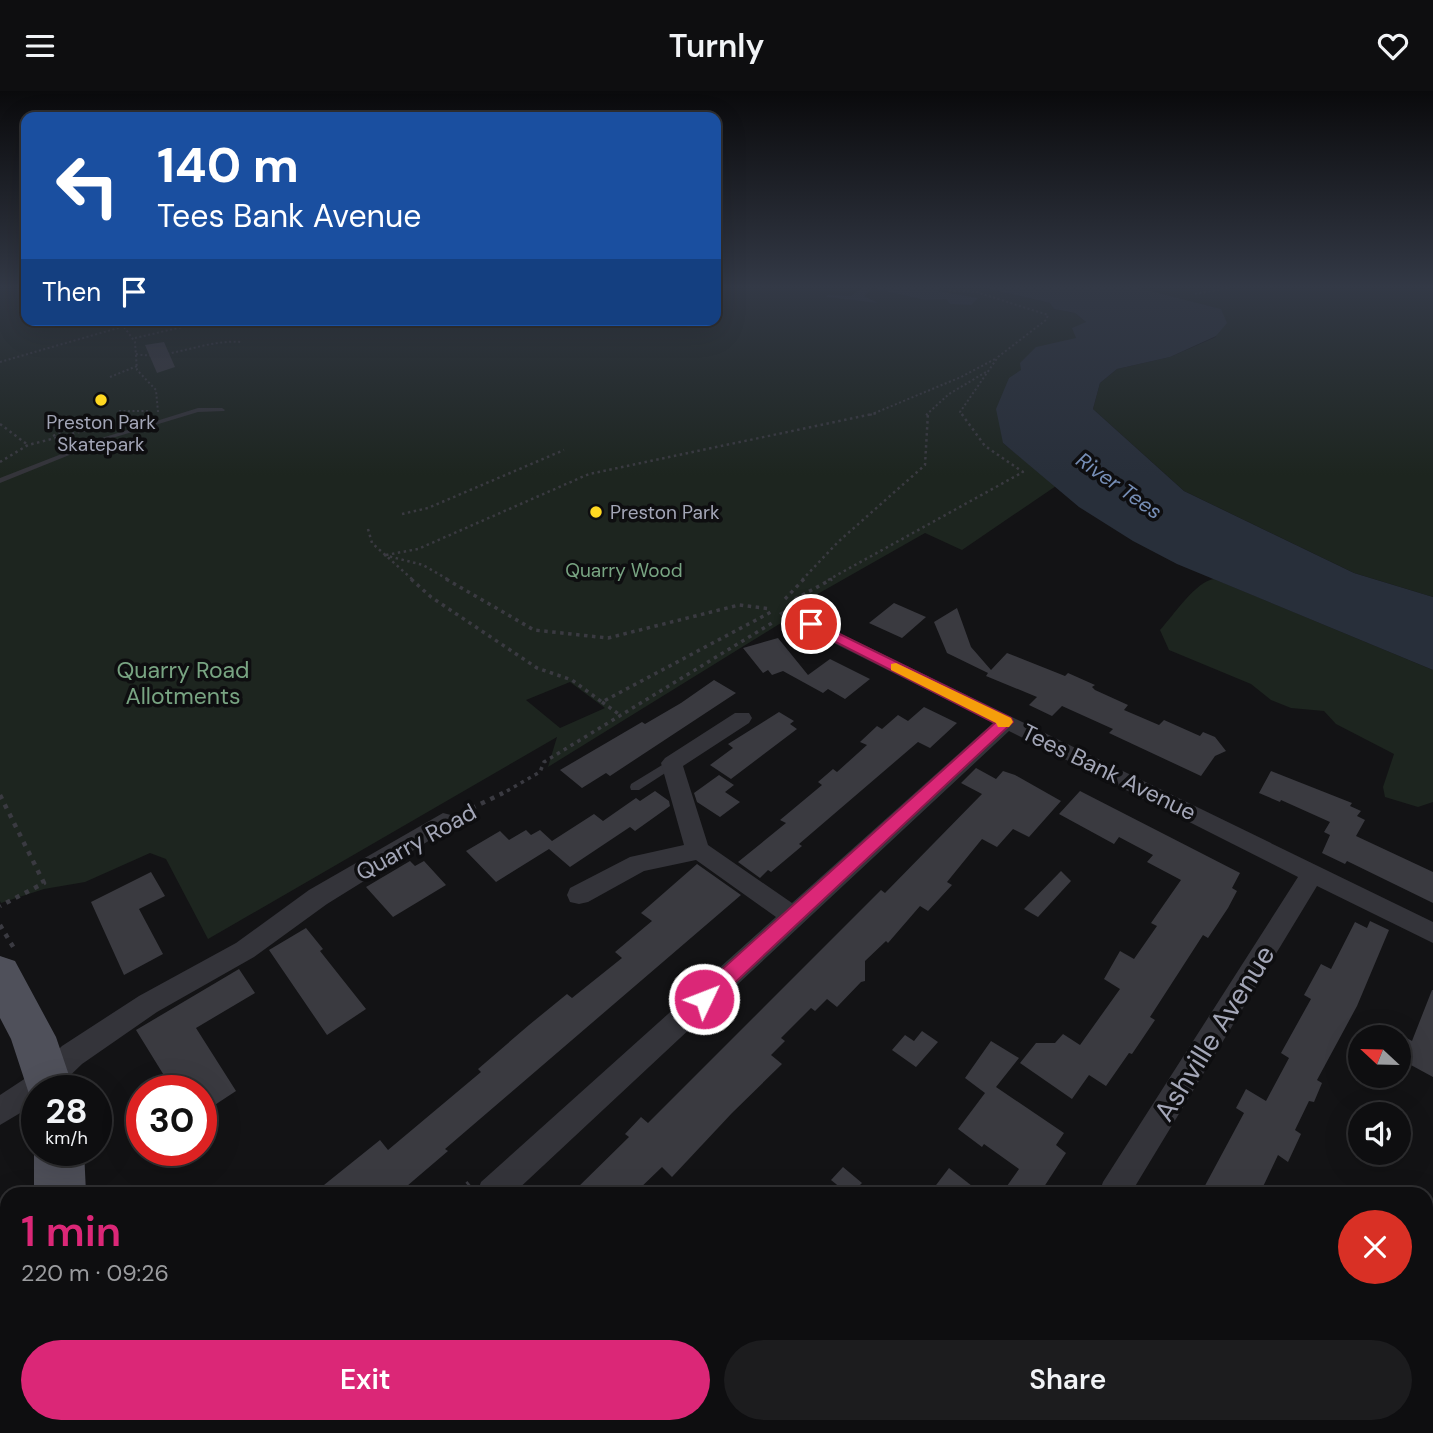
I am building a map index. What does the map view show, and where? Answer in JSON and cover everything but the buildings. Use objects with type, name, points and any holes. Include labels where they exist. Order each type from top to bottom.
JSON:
[{"type":"main road","points":[[0,974],[33,1037],[46,1075]]},
{"type":"main road","points":[[59,1166],[60,1187]]},
{"type":"street","name":"Tees Bank Avenue","points":[[785,606],[1006,722],[1433,933]]},
{"type":"street","points":[[742,718],[672,763],[694,843],[700,851],[793,916]]},
{"type":"street","points":[[499,1187],[1006,722]]},
{"type":"street","name":"Quarry Road","points":[[57,1075],[72,1055],[148,1004],[245,950],[318,897],[443,821]]},
{"type":"street","points":[[579,895],[638,863],[700,851]]},
{"type":"street","name":"Ashville Avenue","points":[[1118,1187],[1313,873]]},
{"type":"street","name":"Quarry Road","points":[[0,1111],[21,1100]]},
{"type":"lane","points":[[0,481],[107,438],[198,410],[222,409]]},
{"type":"lane","points":[[635,787],[672,763]]},
{"type":"path","points":[[0,362],[44,350]]},
{"type":"path","points":[[137,350],[137,370],[153,384],[157,393],[155,407],[164,421]]},
{"type":"path","points":[[136,354],[157,358],[180,350]]},
{"type":"path","points":[[384,555],[418,549],[589,474],[876,414],[961,377],[1008,350]]},
{"type":"path","points":[[785,606],[1023,472],[985,446],[960,412],[998,358]]},
{"type":"path","points":[[110,377],[137,366]]},
{"type":"path","points":[[785,606],[838,542],[925,465],[926,415],[949,394],[989,370]]},
{"type":"path","points":[[141,415],[155,407]]},
{"type":"path","points":[[119,411],[149,411]]},
{"type":"path","points":[[51,437],[89,417]]},
{"type":"path","points":[[0,424],[28,445]]},
{"type":"path","points":[[0,462],[28,445],[51,437],[97,428]]},
{"type":"path","points":[[402,515],[428,508],[564,450]]},
{"type":"path","points":[[368,529],[372,543],[442,604],[537,668],[572,680],[620,715]]},
{"type":"path","points":[[384,555],[423,565],[534,630],[608,638],[739,605],[775,609],[602,702]]},
{"type":"path","name":"Quarry Road","points":[[443,821],[482,805],[540,772],[544,762],[785,606]]},
{"type":"path","points":[[0,795],[44,883],[0,906]]},
{"type":"green space","points":[[0,350],[1057,350],[1021,370],[1003,443],[1056,486],[962,550],[925,533],[800,604],[781,623],[548,767],[557,737],[208,939],[166,859],[150,853],[85,882],[44,889],[1,903]],"holes":[[[570,682],[605,708],[560,728],[526,700]]]},
{"type":"green space","points":[[1187,350],[1433,350],[1433,597],[1354,573],[1184,491],[1093,409],[1100,383],[1117,369],[1170,357]]},
{"type":"green space","points":[[1214,579],[1433,670],[1433,802],[1418,807],[1385,797],[1383,787],[1394,754],[1336,724],[1324,711],[1291,708],[1271,700],[1251,684],[1169,650],[1160,630],[1192,592]]},
{"type":"water","name":"River Tees","points":[[1033,350],[1186,350],[1170,357],[1117,369],[1100,383],[1093,409],[1184,491],[1354,573],[1433,597],[1433,670],[1177,564],[1133,541],[1079,507],[1003,443],[996,409],[1009,378],[1021,370],[1020,363]]},
{"type":"slow traffic","points":[[896,667],[1006,722],[1003,724]]},
{"type":"place","name":"Preston Park Skatepark","points":[[101,400]]},
{"type":"place","name":"Preston Park","points":[[596,512]]},
{"type":"route","points":[[704,999],[1006,722],[811,624]]},
{"type":"park label","name":"Quarry Wood","points":[[624,570]]},
{"type":"park label","name":"Quarry Road Allotments","points":[[183,683]]}]
